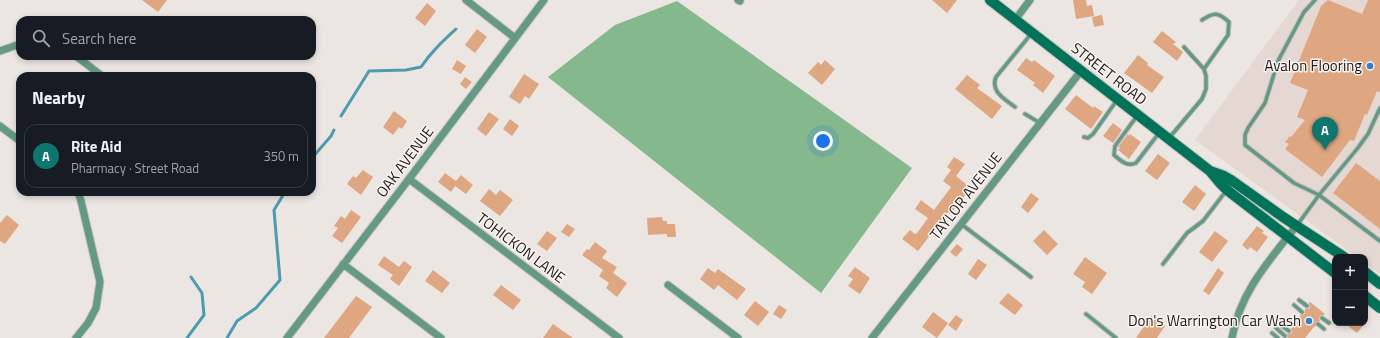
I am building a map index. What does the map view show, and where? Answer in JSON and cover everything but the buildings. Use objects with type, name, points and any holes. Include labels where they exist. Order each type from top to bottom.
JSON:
[{"type":"main road","name":"STREET ROAD","points":[[990,0],[1210,171],[1220,184],[1227,190],[1332,271]]},
{"type":"main road","name":"STREET ROAD","points":[[1210,171],[1224,176],[1234,182],[1283,217],[1340,254]]},
{"type":"main road","points":[[1368,274],[1380,284]]},
{"type":"main road","points":[[1368,298],[1380,308]]},
{"type":"street","points":[[466,0],[515,38]]},
{"type":"street","name":"OAK AVENUE","points":[[287,338],[544,0]]},
{"type":"street","points":[[1015,20],[1030,0]]},
{"type":"street","points":[[0,51],[16,45]]},
{"type":"street","points":[[81,60],[97,72]]},
{"type":"street","name":"TAYLOR AVENUE","points":[[872,338],[1081,71]]},
{"type":"street","points":[[0,126],[16,139]]},
{"type":"street","name":"TOHICKON LANE","points":[[409,179],[618,338]]},
{"type":"street","points":[[76,338],[88,323],[96,308],[100,282],[79,196]]},
{"type":"street","points":[[1232,338],[1238,314],[1246,295],[1257,277],[1297,225]]},
{"type":"street","points":[[343,264],[441,338]]},
{"type":"street","points":[[668,285],[738,338]]},
{"type":"lane","points":[[1315,0],[1304,12],[1278,61],[1265,103],[1248,128],[1245,135],[1245,144],[1258,156],[1294,183],[1319,195],[1380,241]]},
{"type":"lane","points":[[1202,20],[1211,14],[1216,14],[1228,22],[1229,29],[1228,35],[1204,69]]},
{"type":"lane","points":[[1015,107],[996,92],[994,81],[1032,33]]},
{"type":"lane","points":[[1168,139],[1202,99],[1206,89],[1206,76],[1204,69],[1184,47]]},
{"type":"lane","points":[[1084,137],[1088,138],[1093,134],[1118,100]]},
{"type":"lane","points":[[1297,225],[1368,134],[1380,108]]},
{"type":"lane","points":[[1025,114],[1040,123]]},
{"type":"lane","points":[[1138,115],[1115,146],[1114,155],[1119,159],[1127,165],[1136,163],[1160,132]]},
{"type":"lane","points":[[1163,264],[1187,233],[1204,222],[1234,182]]},
{"type":"lane","points":[[961,224],[1032,276]]},
{"type":"lane","points":[[1299,300],[1307,306]]},
{"type":"lane","points":[[1294,305],[1302,312]]},
{"type":"lane","points":[[1086,314],[1116,338]]},
{"type":"lane","points":[[1322,318],[1329,323]]},
{"type":"lane","points":[[1279,324],[1289,331]]},
{"type":"lane","points":[[1318,324],[1324,329]]},
{"type":"lane","points":[[1276,328],[1285,336]]},
{"type":"lane","points":[[1272,333],[1278,338]]},
{"type":"shaded area","points":[[1299,0],[1380,0],[1380,274],[1368,265],[1368,254],[1353,254],[1195,140]]},
{"type":"green space","points":[[677,1],[912,168],[821,293],[548,77],[615,25]]},
{"type":"waterway","points":[[341,116],[369,71],[406,70],[421,67],[442,42],[456,29]]},
{"type":"waterway","points":[[316,153],[331,136],[334,130]]},
{"type":"waterway","points":[[227,338],[237,321],[256,308],[280,280],[274,210],[283,196]]},
{"type":"waterway","points":[[187,338],[204,315],[202,293],[191,277]]},
{"type":"place","name":"Avalon Flooring","points":[[1370,66]]},
{"type":"place","name":"Rite Aid","points":[[1325,150]]},
{"type":"place","name":"Don's Warrington Car Wash","points":[[1309,321]]}]
